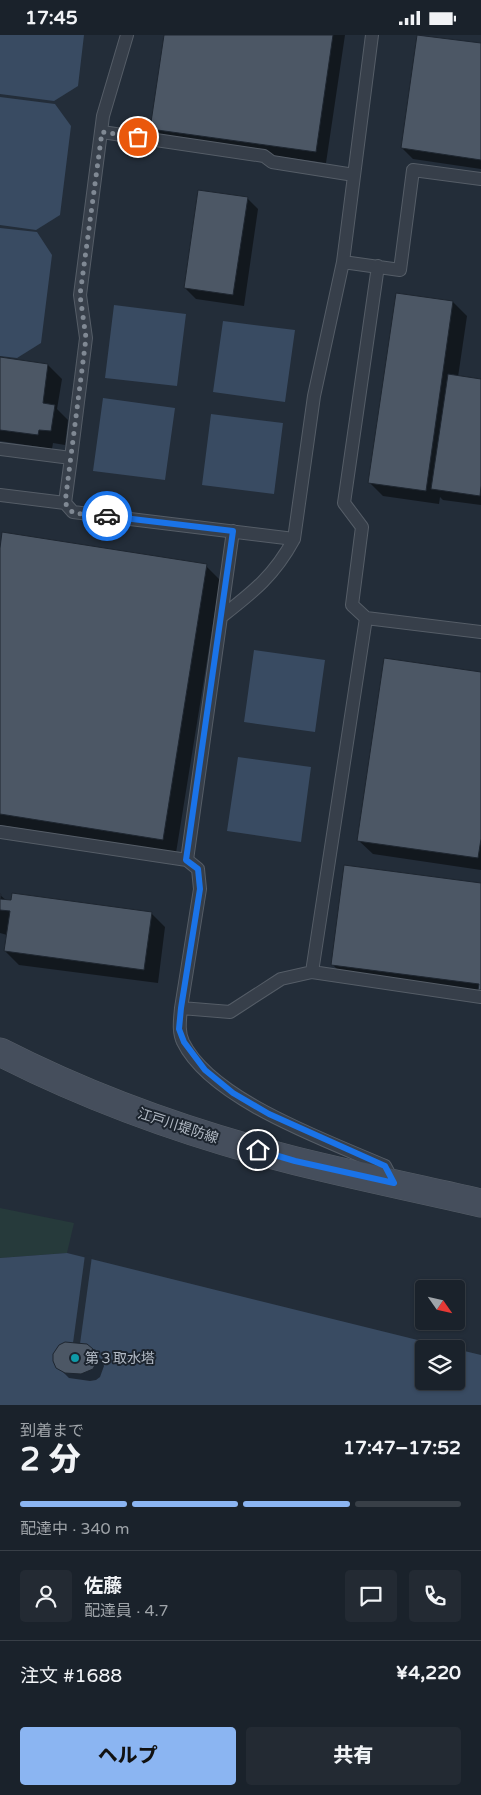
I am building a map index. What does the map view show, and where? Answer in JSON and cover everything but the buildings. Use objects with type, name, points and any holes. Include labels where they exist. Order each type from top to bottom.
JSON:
[{"type":"main road","name":"江戸川堤防線","points":[[0,1052],[97,1097],[149,1117],[211,1137],[295,1161],[481,1203]]},
{"type":"lane","points":[[65,503],[86,338],[80,295],[103,116],[127,35]]},
{"type":"lane","points":[[221,617],[254,591],[270,575],[285,557],[294,539],[314,396],[343,262],[372,35]]},
{"type":"lane","points":[[102,132],[264,156],[272,162],[354,175]]},
{"type":"lane","points":[[343,262],[400,270],[413,170],[481,179]]},
{"type":"lane","points":[[378,266],[344,503],[362,527],[352,605],[366,618],[481,632]]},
{"type":"lane","points":[[0,449],[71,458]]},
{"type":"lane","points":[[0,495],[65,503],[73,513],[294,539]]},
{"type":"lane","points":[[186,860],[233,531]]},
{"type":"lane","points":[[312,972],[366,618]]},
{"type":"lane","points":[[0,832],[186,860],[198,869],[200,889],[179,1029],[184,1042],[205,1070],[233,1093],[269,1114],[385,1166],[394,1183]]},
{"type":"lane","points":[[181,1008],[230,1012],[281,979],[312,972],[481,997]]},
{"type":"green space","points":[[0,1208],[74,1223],[67,1253],[0,1258]]},
{"type":"water","points":[[0,35],[84,35],[78,86],[54,101],[0,94]]},
{"type":"water","points":[[0,97],[55,104],[71,126],[60,215],[36,230],[0,225]]},
{"type":"water","points":[[0,228],[37,232],[52,255],[41,343],[17,358],[0,356]]},
{"type":"water","points":[[114,305],[186,314],[177,386],[105,378]]},
{"type":"water","points":[[223,321],[295,330],[285,402],[213,392]]},
{"type":"water","points":[[103,398],[175,408],[165,480],[93,471]]},
{"type":"water","points":[[211,414],[283,423],[274,494],[202,485]]},
{"type":"water","points":[[254,650],[325,660],[315,732],[244,722]]},
{"type":"water","points":[[238,757],[311,767],[301,842],[227,831]]},
{"type":"water","points":[[67,1253],[418,1340],[415,1340],[415,1390],[465,1390],[465,1351],[481,1355],[481,1405],[0,1405],[0,1258]]},
{"type":"pier","points":[[85,1255],[92,1256],[80,1344],[73,1343]]},
{"type":"way so far","points":[[107,516],[73,513],[65,503],[86,338],[80,295],[102,132],[138,137]]},
{"type":"place","name":"第３取水塔","points":[[75,1358]]},
{"type":"route","points":[[107,516],[233,531],[186,860],[198,869],[200,889],[181,1008],[179,1029],[184,1042],[205,1070],[233,1093],[269,1114],[385,1166],[394,1183],[295,1161],[258,1150]]}]
